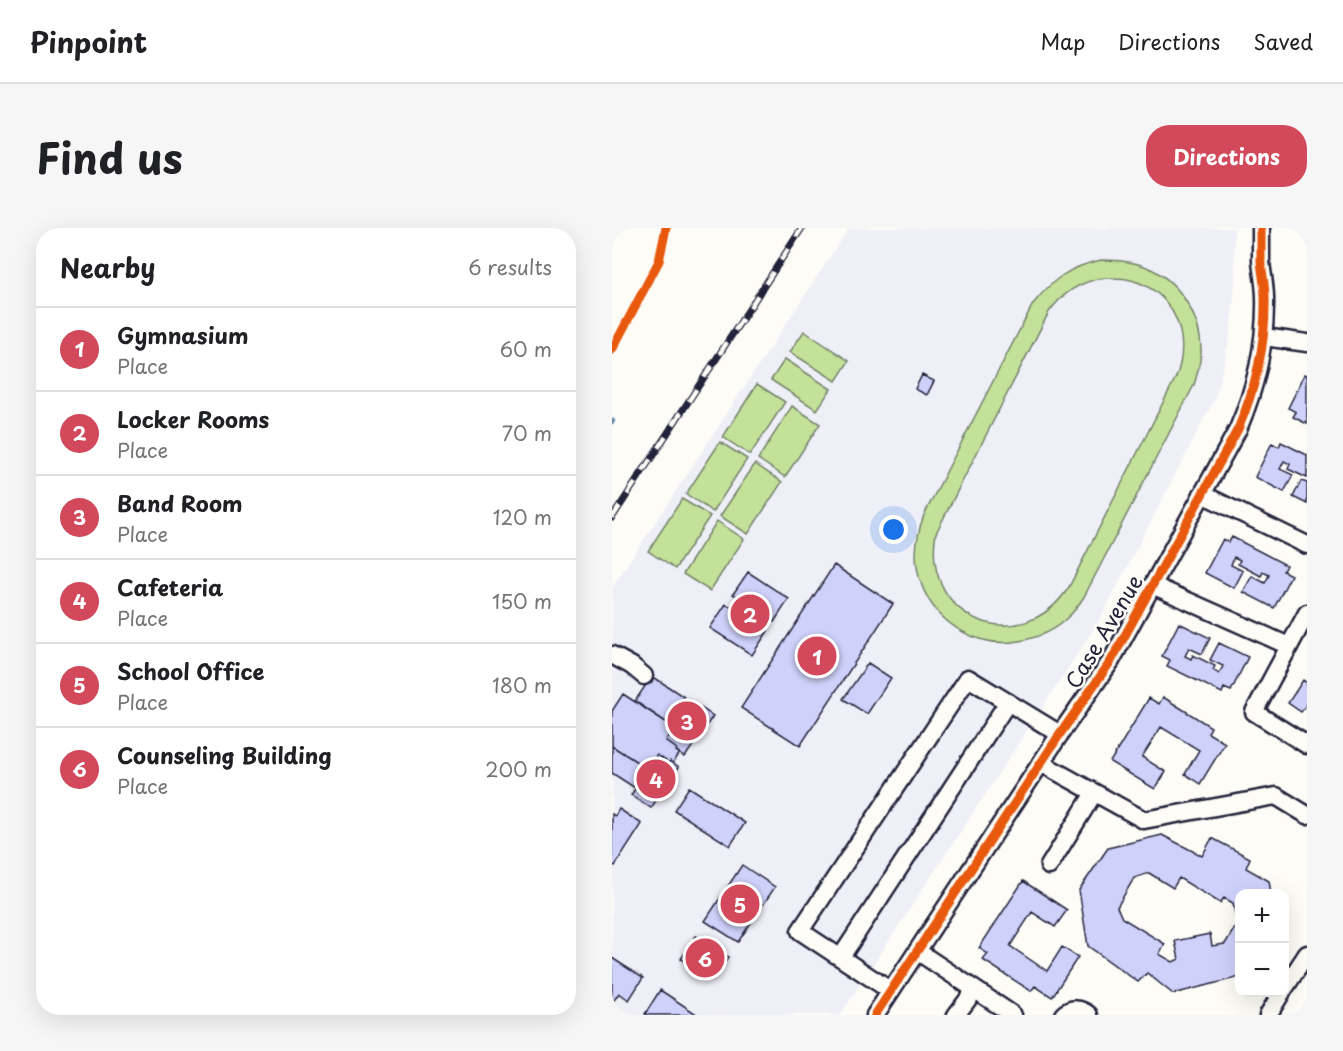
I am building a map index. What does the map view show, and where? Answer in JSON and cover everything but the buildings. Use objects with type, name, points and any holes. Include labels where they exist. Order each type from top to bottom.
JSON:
[{"type":"street","name":"Case Avenue","points":[[875,1015],[1111,660],[1238,429],[1248,406],[1264,337],[1265,297],[1261,260],[1261,228]]},
{"type":"street","points":[[1264,337],[1307,342]]},
{"type":"street","points":[[1202,494],[1307,545]]},
{"type":"street","points":[[1152,585],[1289,646]]},
{"type":"street","points":[[1307,613],[1254,712],[1307,745]]},
{"type":"street","points":[[612,655],[644,676]]},
{"type":"street","points":[[891,991],[800,931],[968,678],[1060,734]]},
{"type":"street","points":[[841,957],[1008,702]]},
{"type":"street","points":[[1041,764],[1144,820],[1276,796],[1307,815]]},
{"type":"street","points":[[1048,866],[1094,793]]},
{"type":"street","points":[[917,951],[1012,1015]]},
{"type":"street","points":[[1289,982],[1307,954]]},
{"type":"street","points":[[956,1015],[975,990]]},
{"type":"street","points":[[1268,1015],[1279,997]]},
{"type":"street","points":[[1063,1015],[1071,1009],[1078,1009],[1089,1015]]},
{"type":"shaded area","points":[[849,228],[1234,228],[1235,283],[1231,329],[1215,398],[1099,621],[840,1015],[612,1015],[612,588]]},
{"type":"green space","points":[[1101,260],[1139,264],[1162,276],[1181,293],[1194,316],[1200,341],[1201,357],[1194,385],[1085,595],[1073,612],[1052,630],[1026,640],[1003,642],[973,637],[947,621],[936,610],[921,583],[916,549],[921,523],[1033,304],[1063,275],[1080,266]],"holes":[[[1103,278],[1128,279],[1146,286],[1168,305],[1176,318],[1182,347],[1176,377],[1069,587],[1049,609],[1026,622],[1002,625],[978,620],[958,607],[943,588],[935,563],[936,533],[1049,312],[1072,289],[1086,282]]]},
{"type":"green space","points":[[804,331],[849,361],[836,381],[790,352]]},
{"type":"green space","points":[[785,359],[831,389],[817,410],[771,380]]},
{"type":"green space","points":[[757,384],[785,402],[750,455],[723,437]]},
{"type":"green space","points":[[792,406],[820,424],[785,477],[758,459]]},
{"type":"green space","points":[[720,442],[747,459],[713,512],[686,494]]},
{"type":"green space","points":[[755,464],[782,482],[748,534],[720,516]]},
{"type":"green space","points":[[682,499],[710,516],[675,569],[648,551]]},
{"type":"green space","points":[[717,521],[744,539],[710,591],[683,574]]},
{"type":"railway","points":[[612,518],[802,228]]},
{"type":"cycle path","points":[[612,350],[659,261],[666,228]]},
{"type":"cycle path","points":[[875,1015],[1060,734],[1111,661],[1238,429],[1255,381],[1264,332],[1265,288],[1261,261],[1261,228]]},
{"type":"place","name":"Locker Rooms","points":[[750,614]]},
{"type":"place","name":"Gymnasium","points":[[817,656]]},
{"type":"place","name":"Band Room","points":[[687,721]]},
{"type":"place","name":"Cafeteria","points":[[656,779]]},
{"type":"place","name":"School Office","points":[[740,904]]},
{"type":"place","name":"Counseling Building","points":[[705,958]]}]
